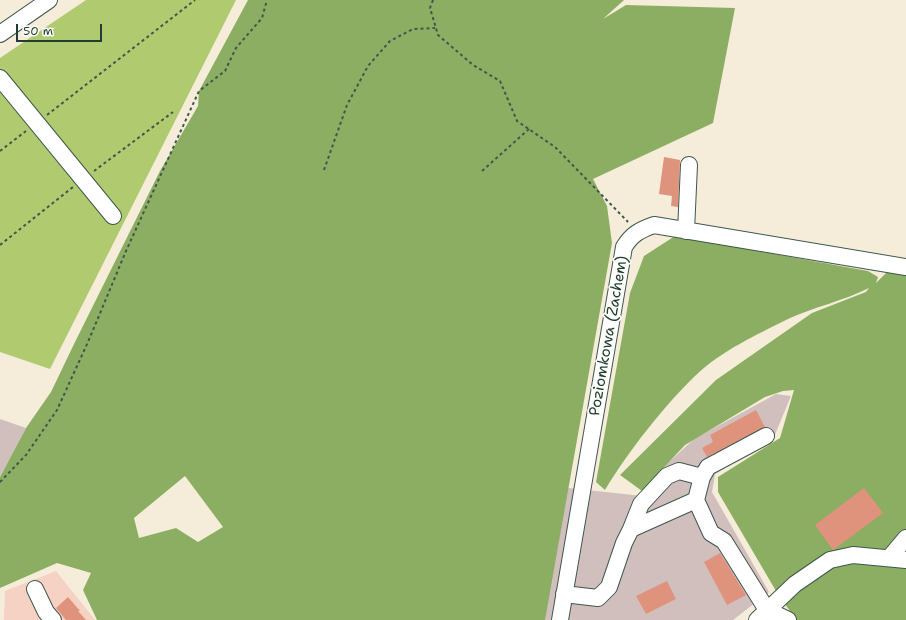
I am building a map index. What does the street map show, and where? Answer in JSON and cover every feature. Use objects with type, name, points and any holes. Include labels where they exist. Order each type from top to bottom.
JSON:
[{"type":"street","points":[[0,34],[50,0]]},
{"type":"street","points":[[0,78],[113,216]]},
{"type":"street","points":[[686,230],[689,165]]},
{"type":"street","points":[[640,230],[654,225],[906,267]]},
{"type":"street","name":"Poziomkowa (Zachem)","points":[[560,620],[624,247],[631,236],[640,230]]},
{"type":"street","points":[[762,615],[724,541],[711,533],[696,500],[702,477],[708,467],[766,436]]},
{"type":"street","points":[[564,594],[598,598],[609,587],[624,543],[641,504],[667,476],[674,472],[679,471],[702,477]]},
{"type":"street","points":[[631,529],[696,500]]},
{"type":"street","points":[[890,557],[906,538]]},
{"type":"street","points":[[762,615],[795,584],[830,560],[853,555],[890,557],[906,560]]},
{"type":"street","points":[[35,589],[46,612],[54,620]]},
{"type":"street","points":[[762,615],[788,620]]},
{"type":"path","points":[[0,151],[195,0]]},
{"type":"path","points":[[0,482],[26,455],[57,410],[88,342],[126,251],[199,91],[225,71],[236,48],[246,34],[262,18],[267,0]]},
{"type":"path","points":[[433,0],[430,8],[438,35],[473,65],[500,81],[517,121],[556,147],[629,222],[640,230]]},
{"type":"path","points":[[324,170],[347,105],[368,66],[390,42],[413,29],[435,28]]},
{"type":"path","points":[[482,171],[529,129]]},
{"type":"shaded area","points":[[776,394],[791,396],[774,437],[715,474],[712,492],[769,592],[733,620],[541,620],[568,488],[643,496],[668,463],[694,439]]},
{"type":"shaded area","points":[[0,419],[26,428],[0,477]]},
{"type":"shaded area","points":[[56,571],[95,620],[4,620],[5,591]]},
{"type":"green space","points":[[86,0],[236,0],[50,369],[0,352],[0,58]]},
{"type":"green space","points":[[248,0],[624,0],[603,19],[626,5],[735,8],[713,123],[593,179],[607,206],[612,243],[545,620],[97,620],[83,590],[91,573],[57,563],[0,588],[0,477],[26,428],[51,392],[160,171],[198,106],[199,91]],"holes":[[[185,476],[223,527],[198,542],[176,528],[139,538],[134,518]]]},
{"type":"green space","points":[[675,236],[868,271],[878,277],[876,283],[890,269],[906,272],[906,558],[849,551],[776,591],[718,492],[718,477],[780,438],[794,390],[783,391],[765,397],[685,445],[642,491],[620,475],[716,380],[812,313],[866,292],[869,288],[849,297],[788,319],[727,351],[705,367],[683,388],[635,445],[605,490],[596,482],[630,293],[644,256]]},
{"type":"green space","points":[[851,563],[869,563],[906,568],[906,620],[797,620],[784,603],[817,576],[832,566]]},
{"type":"building","points":[[664,157],[680,160],[678,207],[671,206],[672,196],[659,194]]},
{"type":"building","points":[[756,410],[765,427],[707,457],[702,448],[713,442],[710,435]]},
{"type":"building","points":[[864,488],[883,513],[833,550],[815,525]]},
{"type":"building","points":[[720,553],[746,595],[727,605],[704,562]]},
{"type":"building","points":[[667,581],[676,599],[646,614],[636,596]]},
{"type":"building","points":[[68,597],[86,620],[66,620],[56,608]]}]
